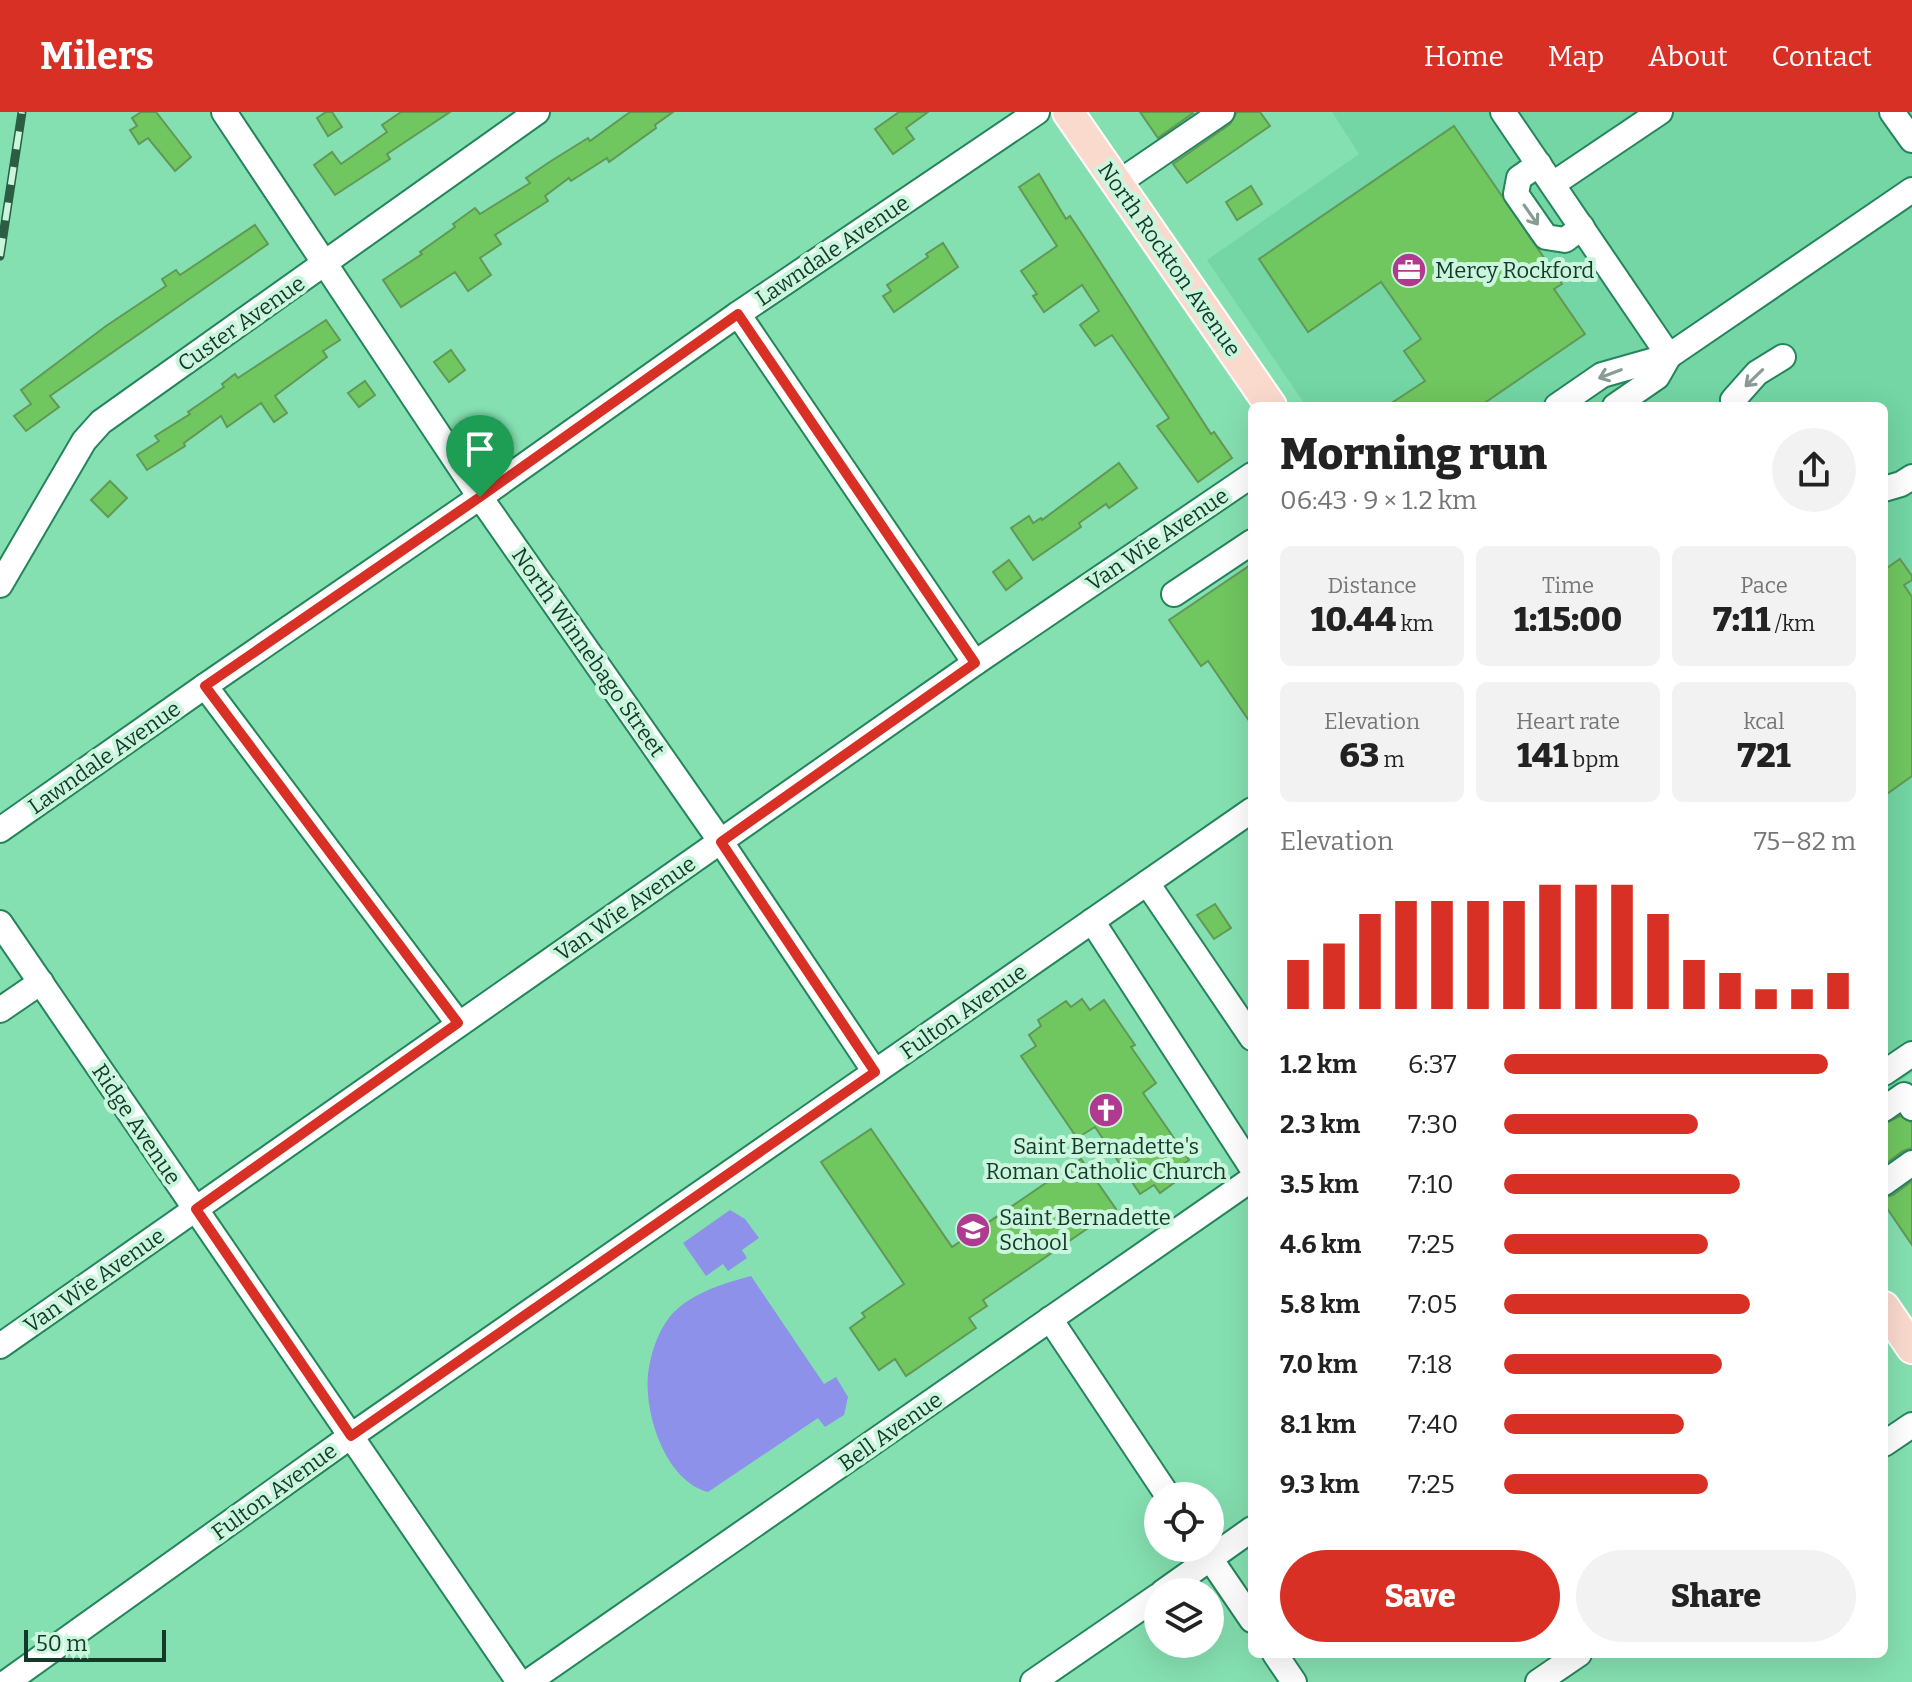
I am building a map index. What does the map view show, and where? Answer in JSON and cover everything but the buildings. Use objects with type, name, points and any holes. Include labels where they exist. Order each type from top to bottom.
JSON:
[{"type":"main road","name":"North Rockton Avenue","points":[[1068,112],[1268,402]]},
{"type":"main road","points":[[1888,1313],[1912,1348]]},
{"type":"street","name":"North Winnebago Street","points":[[224,112],[480,497],[721,842],[875,1072]]},
{"type":"street","name":"Custer Avenue","points":[[0,585],[84,441],[101,422],[537,112]]},
{"type":"street","name":"Lawndale Avenue","points":[[0,830],[738,314],[1037,112]]},
{"type":"street","points":[[1118,183],[1222,112]]},
{"type":"street","points":[[1503,112],[1669,356]]},
{"type":"street","points":[[1553,184],[1660,112]]},
{"type":"street","points":[[1892,112],[1912,140]]},
{"type":"street","points":[[1539,164],[1519,178],[1516,194],[1546,237],[1565,240],[1582,227]]},
{"type":"street","points":[[1563,402],[1602,375],[1669,356],[1912,190]]},
{"type":"street","points":[[738,314],[975,663]]},
{"type":"street","points":[[1621,402],[1657,377],[1669,356]]},
{"type":"street","points":[[1734,402],[1757,373],[1783,357]]},
{"type":"street","points":[[1888,488],[1912,477]]},
{"type":"street","name":"Van Wie Avenue","points":[[0,1346],[975,663],[1248,479]]},
{"type":"street","points":[[1174,594],[1248,545]]},
{"type":"street","points":[[205,686],[458,1023]]},
{"type":"street","name":"Fulton Avenue","points":[[7,1682],[351,1436],[1248,813]]},
{"type":"street","points":[[1147,883],[1248,1032]]},
{"type":"street","points":[[1092,921],[1248,1162]]},
{"type":"street","name":"Ridge Avenue","points":[[0,923],[519,1682]]},
{"type":"street","points":[[0,1010],[41,982]]},
{"type":"street","points":[[1888,1070],[1912,1054]]},
{"type":"street","points":[[1888,1106],[1904,1095],[1912,1108]]},
{"type":"street","points":[[1888,1180],[1912,1163]]},
{"type":"street","name":"Bell Avenue","points":[[528,1682],[1248,1182]]},
{"type":"street","points":[[1050,1319],[1159,1482]]},
{"type":"street","points":[[1888,1441],[1912,1425]]},
{"type":"street","points":[[1224,1545],[1248,1531]]},
{"type":"street","points":[[1179,1578],[1198,1562]]},
{"type":"street","points":[[1212,1562],[1248,1614]]},
{"type":"street","points":[[1033,1682],[1144,1606]]},
{"type":"street","points":[[1278,1658],[1294,1682]]},
{"type":"street","points":[[1538,1682],[1573,1658]]},
{"type":"shaded area","points":[[1332,112],[1912,112],[1912,1073],[1888,1089],[1888,402],[1303,402],[1207,260],[1359,154]]},
{"type":"shaded area","points":[[730,1210],[745,1219],[759,1238],[742,1250],[747,1258],[728,1271],[723,1264],[706,1276],[683,1243]]},
{"type":"shaded area","points":[[751,1276],[824,1384],[836,1377],[848,1397],[844,1415],[825,1427],[818,1418],[708,1492],[680,1475],[661,1444],[650,1408],[650,1361],[662,1328],[683,1305],[716,1287]]},
{"type":"railway","points":[[0,256],[22,112]]},
{"type":"place","name":"Mercy Rockford","points":[[1409,270]]},
{"type":"place","name":"Saint Bernadette's Roman Catholic Church","points":[[1106,1110]]},
{"type":"place","name":"Saint Bernadette School","points":[[973,1230]]},
{"type":"route","points":[[738,314],[975,663],[721,842],[875,1072],[351,1436],[196,1209],[458,1023],[205,686],[480,497],[738,314]]}]
